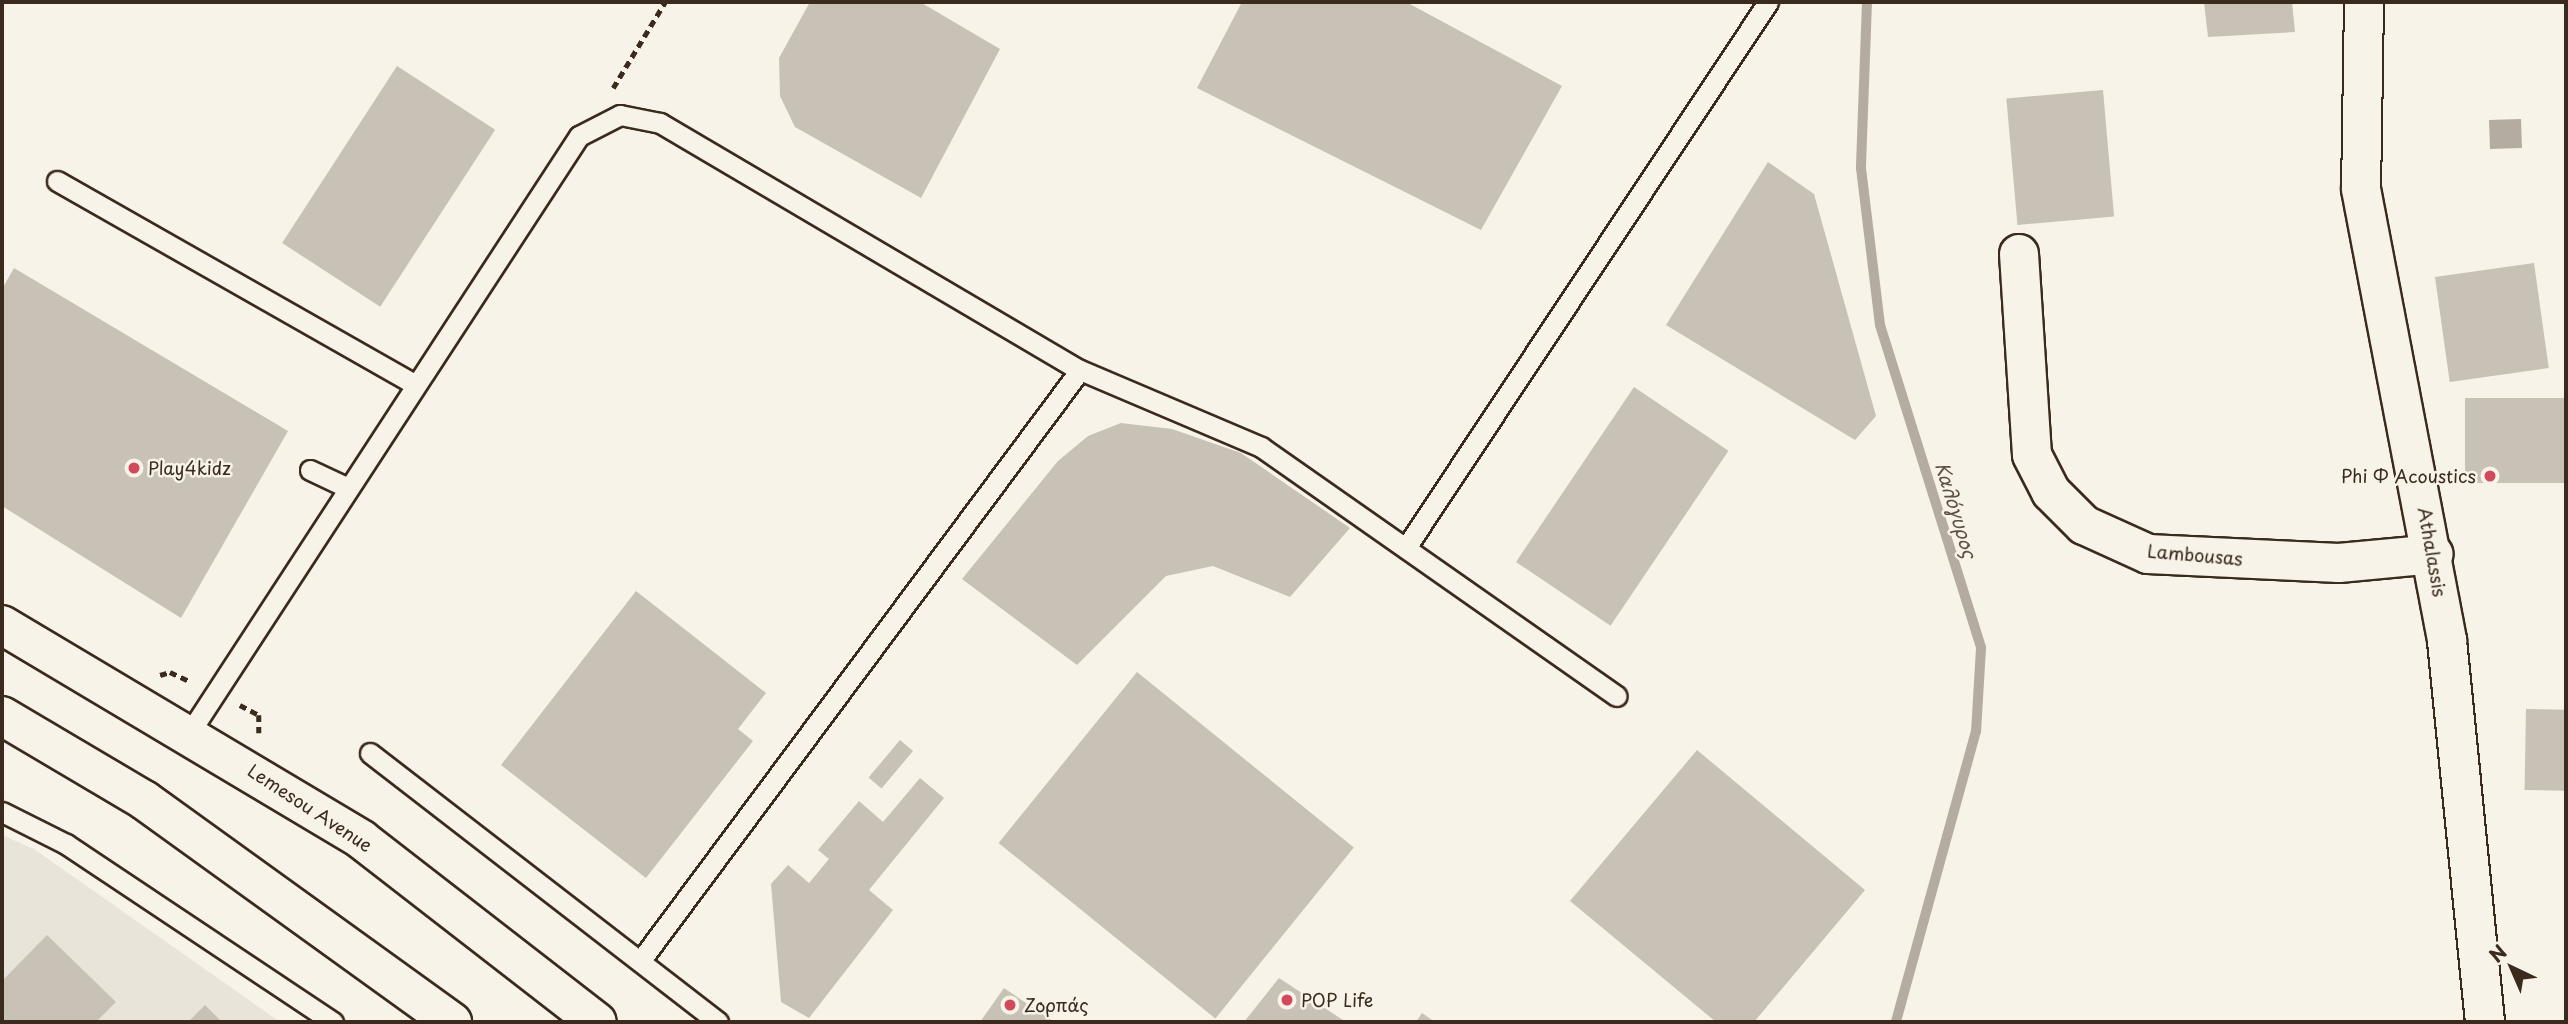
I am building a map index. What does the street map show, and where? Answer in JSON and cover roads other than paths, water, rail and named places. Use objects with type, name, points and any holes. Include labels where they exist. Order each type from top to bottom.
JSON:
[{"type":"street","name":"Athalassis","points":[[2364,2],[2361,189],[2434,554],[2485,1022]]},
{"type":"street","name":"Lambousas","points":[[2019,254],[2032,456],[2051,492],[2084,525],[2148,554],[2339,563],[2434,554]]},
{"type":"street","name":"Lemesou Avenue","points":[[2,625],[190,732],[362,840],[597,1022]]},
{"type":"street","points":[[2,716],[144,800],[452,1022]]},
{"type":"lane","points":[[1407,546],[1768,2]]},
{"type":"lane","points":[[190,732],[415,384],[591,125],[620,115],[660,123],[1080,370],[1261,447],[1407,546],[1616,696]]},
{"type":"lane","points":[[57,181],[415,384]]},
{"type":"lane","points":[[640,960],[1080,370]]},
{"type":"lane","points":[[310,470],[348,488]]},
{"type":"lane","points":[[370,753],[718,1022]]},
{"type":"lane","points":[[2,812],[66,844],[333,1022]]},
{"type":"waterway","name":"Καλόγυρος","points":[[1867,2],[1861,168],[1880,325],[1981,648],[1976,731],[1896,1022]]},
{"type":"place","name":"Play4kidz","points":[[134,468]]},
{"type":"place","name":"Phi Φ Acoustics","points":[[2490,476]]},
{"type":"place","name":"POP Life","points":[[1287,1000]]},
{"type":"place","name":"Ζορπάς","points":[[1010,1005]]}]
